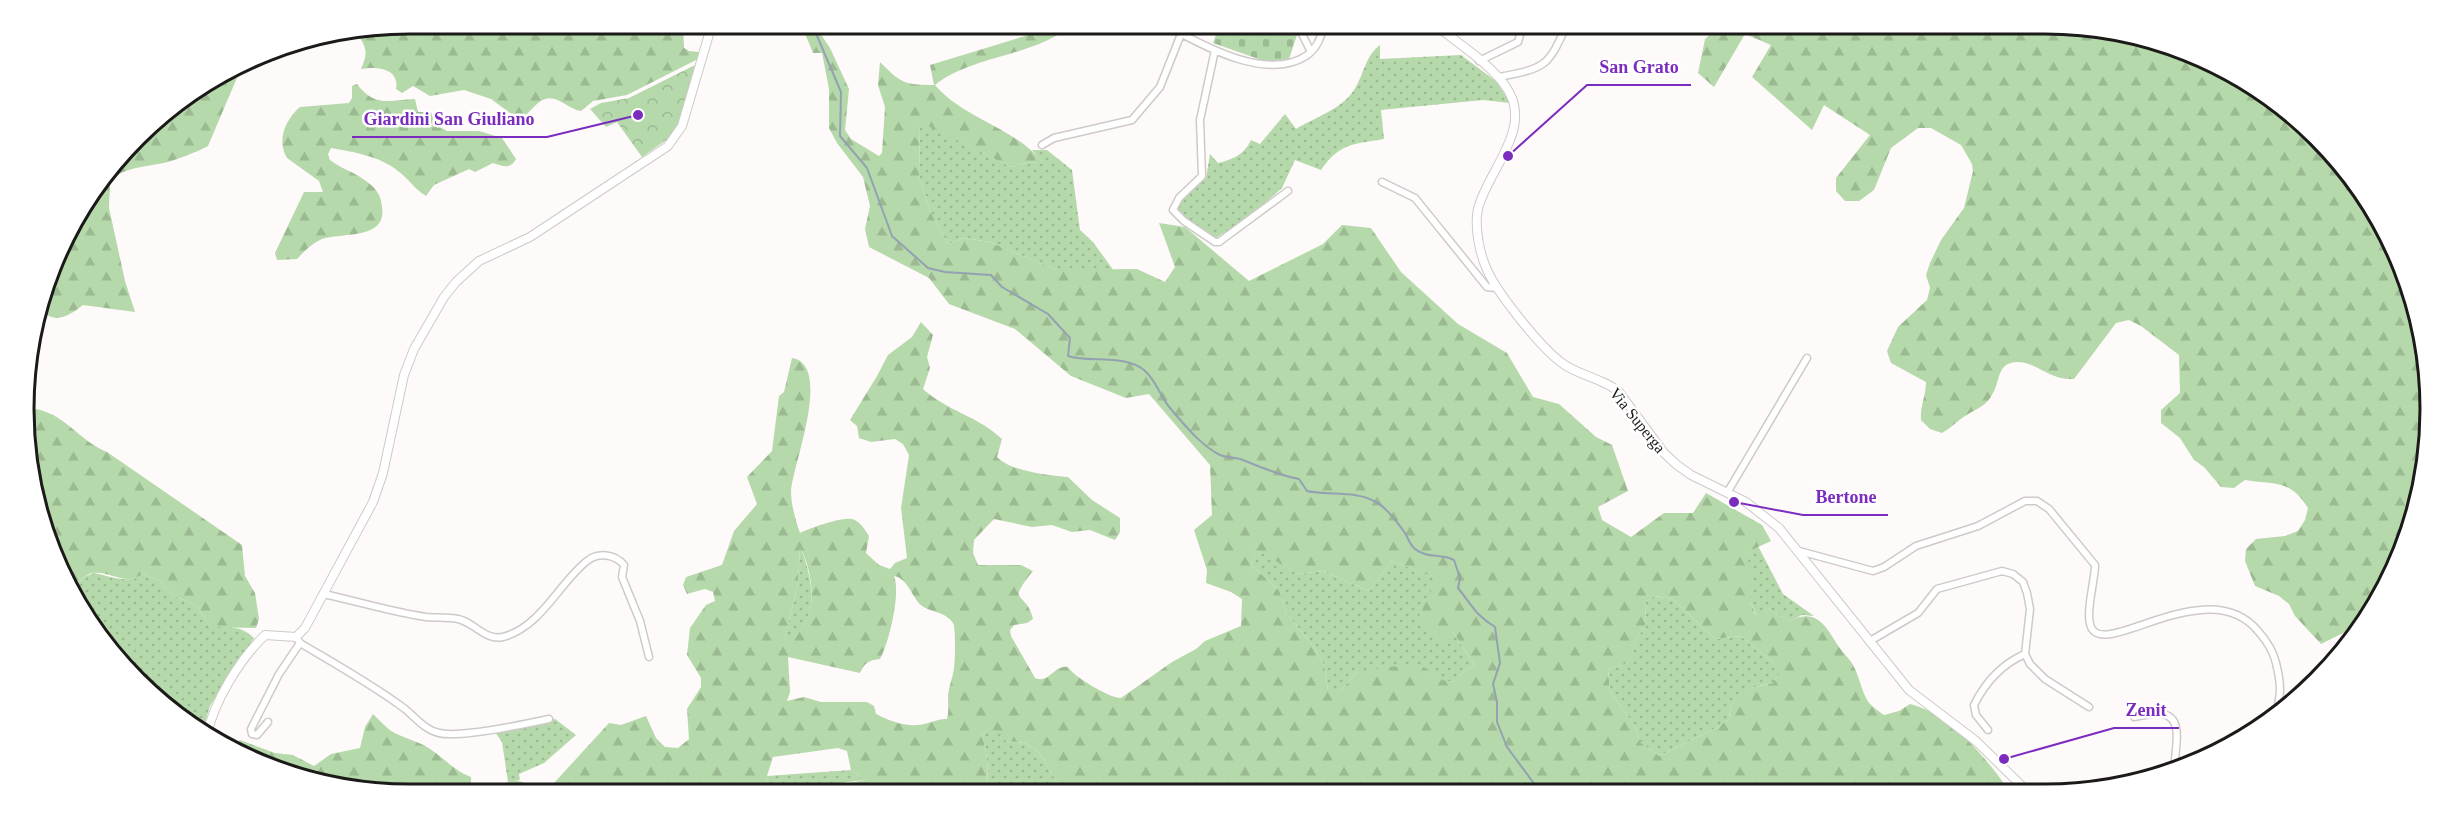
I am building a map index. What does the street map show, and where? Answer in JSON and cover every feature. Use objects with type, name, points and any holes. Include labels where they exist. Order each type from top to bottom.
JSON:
[{"type":"street","points":[[268,722],[257,735],[252,734],[264,701],[373,502],[383,473],[404,375],[414,349],[444,297],[456,282],[479,261],[530,237],[668,146],[682,126],[710,34]]},
{"type":"street","points":[[1042,145],[1054,138],[1132,120],[1160,87],[1181,34],[1215,50],[1256,64],[1273,66],[1303,58],[1311,52],[1321,34]]},
{"type":"street","points":[[1302,34],[1311,52]]},
{"type":"street","name":"Via Superga","points":[[1446,34],[1498,77],[1512,96],[1515,107],[1514,125],[1504,156],[1477,212],[1482,256],[1487,271],[1497,288],[1544,348],[1564,365],[1611,385],[1624,398],[1664,453],[1677,465],[1691,475],[1746,502],[1779,528],[1909,690],[1976,741],[2020,784]]},
{"type":"street","points":[[1479,61],[1518,42],[1520,34]]},
{"type":"street","points":[[1498,77],[1523,73],[1544,64],[1554,54],[1563,34]]},
{"type":"street","points":[[1215,50],[1200,120],[1202,176],[1179,198],[1173,210],[1184,221],[1215,242],[1219,242],[1288,191]]},
{"type":"street","points":[[1382,182],[1415,198],[1487,287],[1497,288]]},
{"type":"street","points":[[1727,493],[1806,358]]},
{"type":"street","points":[[1799,551],[1873,571],[1884,567],[1916,546],[1978,526],[2025,501],[2037,501],[2049,509],[2095,565],[2089,613],[2091,628],[2098,634],[2108,636],[2120,633],[2194,609],[2213,608],[2229,611],[2250,621],[2268,642],[2276,661],[2279,677],[2278,703]]},
{"type":"street","points":[[323,594],[426,617],[457,618],[481,633],[503,637],[525,625],[542,610],[588,560],[599,555],[608,555],[624,565],[622,577],[640,621],[649,657]]},
{"type":"street","points":[[1870,641],[1918,613],[1937,590],[2002,571],[2013,574],[2024,582],[2027,593],[2030,609],[2025,654],[2030,664],[2045,679],[2089,707]]},
{"type":"street","points":[[209,726],[212,714],[251,648],[265,635],[298,640],[406,710],[430,730],[439,733],[452,734],[549,719]]},
{"type":"street","points":[[1988,730],[1976,715],[1974,705],[1996,673],[2012,660],[2025,654]]},
{"type":"street","points":[[2134,717],[2163,714],[2171,718],[2178,732],[2176,761]]},
{"type":"green space","points":[[410,34],[683,34],[684,48],[699,52],[698,59],[627,95],[593,101],[581,111],[554,99],[545,99],[518,119],[491,99],[464,90],[430,96],[413,86],[402,93],[396,89],[394,77],[386,70],[361,69],[365,59],[363,43],[360,38]]},
{"type":"green space","points":[[805,34],[821,34],[830,48],[849,89],[845,130],[851,139],[879,156],[882,153],[885,107],[878,85],[880,62],[898,79],[909,83],[934,85],[930,65],[1029,34],[1059,34],[1022,50],[967,67],[935,85],[960,107],[1019,141],[1044,164],[1031,162],[1011,167],[920,122],[919,176],[930,211],[948,244],[964,238],[990,242],[1056,270],[1137,269],[1165,282],[1175,267],[1159,223],[1185,227],[1249,281],[1323,244],[1342,225],[1371,228],[1401,272],[1458,324],[1507,353],[1533,397],[1559,404],[1596,437],[1612,445],[1628,491],[1598,507],[1602,520],[1631,537],[1664,513],[1693,513],[1706,493],[1762,525],[1771,541],[1745,553],[1750,565],[1750,602],[1756,615],[1768,609],[1790,621],[1807,616],[1820,621],[1853,665],[1865,696],[1873,706],[1884,715],[1899,711],[1910,704],[1938,717],[1952,726],[1977,750],[2004,784],[1058,784],[1045,762],[1031,746],[1025,743],[1007,742],[998,732],[990,730],[982,736],[986,750],[987,784],[845,784],[865,780],[851,770],[847,751],[838,748],[773,757],[766,784],[552,784],[609,723],[621,725],[646,716],[656,738],[665,747],[678,748],[689,739],[687,709],[701,687],[701,678],[687,655],[690,628],[706,605],[715,601],[713,592],[705,589],[687,594],[683,585],[686,577],[722,565],[734,531],[757,504],[747,477],[772,451],[779,396],[784,392],[792,358],[804,365],[810,379],[807,419],[791,492],[800,533],[833,521],[852,519],[860,524],[869,536],[866,553],[879,565],[890,569],[895,563],[907,558],[901,508],[909,455],[903,444],[895,439],[871,442],[859,438],[857,426],[850,420],[888,355],[912,337],[921,322],[933,335],[927,357],[930,368],[923,389],[942,403],[993,431],[1002,439],[997,457],[1003,462],[1030,472],[1068,477],[1092,500],[1120,518],[1120,532],[1115,540],[1090,530],[1072,532],[1052,525],[1032,527],[994,519],[974,540],[973,553],[978,565],[1021,565],[1033,571],[1019,594],[1033,619],[1027,623],[1014,625],[1010,630],[1011,636],[1035,678],[1044,679],[1063,667],[1068,667],[1092,686],[1121,698],[1205,641],[1241,626],[1242,599],[1231,592],[1206,583],[1207,570],[1194,530],[1212,515],[1210,465],[1149,394],[1126,398],[1071,376],[1015,329],[949,304],[929,278],[869,247],[865,229],[870,206],[863,177],[837,143],[829,128],[829,89],[822,53],[813,53]],"holes":[[[800,547],[810,575],[811,605],[805,624],[788,645],[785,638],[798,583]],[[1256,549],[1297,574],[1323,571],[1369,591],[1392,561],[1437,578],[1416,623],[1441,642],[1453,632],[1475,666],[1463,672],[1453,682],[1415,665],[1358,671],[1341,690],[1328,690],[1324,665],[1311,643],[1287,614],[1279,590],[1251,565]],[[894,576],[905,583],[921,606],[945,616],[953,623],[954,664],[948,695],[947,719],[921,725],[908,725],[876,714],[874,706],[867,702],[821,702],[804,697],[787,701],[790,692],[788,657],[860,673],[867,663],[880,659],[893,618],[896,594]],[[1655,596],[1673,599],[1715,639],[1741,636],[1772,662],[1780,673],[1773,683],[1748,689],[1737,696],[1733,701],[1729,719],[1718,727],[1659,756],[1641,743],[1634,725],[1610,691],[1608,670],[1631,662],[1635,642],[1645,625],[1646,601]]]},
{"type":"green space","points":[[1216,34],[1297,34],[1289,59],[1267,62],[1213,43]]},
{"type":"green space","points":[[1711,34],[1745,34],[1714,87],[1698,73],[1705,39]]},
{"type":"green space","points":[[1745,34],[2044,34],[2118,42],[2165,54],[2210,73],[2273,112],[2310,144],[2356,201],[2391,266],[2407,312],[2419,385],[2419,434],[2407,507],[2381,575],[2346,632],[2321,644],[2295,616],[2289,604],[2279,596],[2255,586],[2245,561],[2246,549],[2256,539],[2285,536],[2298,531],[2305,520],[2308,508],[2295,492],[2273,483],[2245,480],[2234,488],[2221,487],[2204,467],[2194,460],[2180,438],[2161,423],[2161,410],[2180,393],[2179,355],[2141,326],[2129,320],[2116,323],[2074,379],[2056,377],[2023,362],[2010,363],[2002,369],[1991,397],[1942,433],[1930,429],[1921,420],[1926,382],[1891,363],[1887,351],[1898,327],[1927,300],[1930,288],[1926,275],[1941,240],[1964,208],[1973,171],[1972,164],[1961,145],[1931,128],[1918,128],[1891,148],[1874,190],[1859,201],[1845,201],[1836,191],[1836,178],[1870,135],[1824,105],[1812,130],[1752,77],[1771,45]]},
{"type":"green space","points":[[1380,45],[1380,59],[1461,55],[1497,82],[1510,103],[1483,100],[1381,110],[1384,139],[1348,146],[1334,154],[1321,170],[1295,160],[1282,188],[1250,216],[1216,238],[1178,212],[1178,204],[1206,178],[1210,154],[1218,163],[1228,160],[1242,153],[1251,140],[1260,144],[1285,114],[1296,129],[1335,108],[1354,90],[1368,60]]},
{"type":"green space","points":[[697,64],[679,124],[669,138],[642,157],[617,122],[606,127],[590,109],[601,103],[629,98]]},
{"type":"green space","points":[[238,77],[208,146],[173,160],[116,176],[144,144],[181,112]]},
{"type":"green space","points":[[357,84],[376,100],[415,99],[418,112],[431,112],[435,124],[447,131],[479,131],[502,138],[516,159],[509,166],[493,163],[475,172],[469,169],[434,185],[426,196],[391,166],[366,155],[331,148],[328,154],[330,160],[373,186],[380,199],[382,218],[371,230],[322,239],[311,245],[297,259],[277,260],[275,253],[304,192],[323,192],[319,181],[287,158],[282,144],[284,130],[300,107],[349,103],[352,98],[352,86]]},
{"type":"green space","points":[[920,121],[1011,167],[1031,162],[1043,163],[1032,150],[1047,150],[1072,170],[1080,230],[1093,242],[1114,271],[1056,270],[990,242],[964,238],[948,244],[930,211],[919,176]]},
{"type":"green space","points":[[110,184],[109,208],[125,281],[135,312],[83,305],[63,317],[47,315],[54,289],[73,244]]},
{"type":"green space","points":[[34,409],[62,420],[96,447],[107,452],[242,545],[245,576],[255,593],[259,619],[256,628],[211,627],[196,605],[172,595],[160,581],[143,574],[130,579],[99,573],[86,575],[77,583],[54,530],[42,483]]},
{"type":"green space","points":[[800,546],[809,574],[811,605],[805,624],[788,646],[785,638],[798,583]]},
{"type":"green space","points":[[1758,546],[1783,594],[1814,616],[1802,615],[1790,621],[1768,609],[1757,616],[1750,602],[1745,553]]},
{"type":"green space","points":[[1256,548],[1297,574],[1323,571],[1369,591],[1392,561],[1438,578],[1453,632],[1475,666],[1463,672],[1454,682],[1440,681],[1431,672],[1358,671],[1341,690],[1328,690],[1324,665],[1311,643],[1287,614],[1279,590],[1251,565]]},
{"type":"green space","points":[[94,573],[113,578],[132,579],[143,574],[160,581],[172,595],[196,605],[211,627],[239,629],[254,638],[210,706],[205,723],[181,707],[144,675],[112,638],[77,583]]},
{"type":"green space","points":[[1654,596],[1673,599],[1715,639],[1741,636],[1772,662],[1781,673],[1773,683],[1749,689],[1737,696],[1730,709],[1729,719],[1718,727],[1659,756],[1641,743],[1634,725],[1610,691],[1608,670],[1630,662],[1635,642],[1645,625],[1646,601]]},
{"type":"green space","points":[[373,714],[396,734],[425,746],[455,769],[471,777],[471,784],[385,784],[361,781],[312,772],[289,765],[238,742],[240,740],[275,753],[293,755],[314,766],[331,754],[360,748],[365,727]]},
{"type":"green space","points":[[555,719],[576,735],[544,763],[519,774],[520,780],[508,782],[502,742],[495,732]]},
{"type":"green space","points":[[992,729],[999,731],[1007,742],[1025,743],[1037,750],[1058,784],[987,784],[986,750],[982,736],[986,731]]},
{"type":"green space","points":[[851,770],[865,780],[836,784],[766,784],[767,776]]},
{"type":"green space","points":[[511,781],[528,784],[504,784]]},
{"type":"waterway","points":[[816,34],[841,92],[840,136],[867,168],[892,236],[928,268],[945,272],[991,275],[1002,287],[1048,314],[1070,338],[1068,356],[1117,360],[1136,365],[1144,370],[1152,378],[1170,408],[1193,434],[1213,451],[1299,479],[1307,491],[1368,498],[1388,512],[1415,549],[1425,554],[1454,560],[1460,578],[1458,588],[1478,614],[1495,627],[1500,663],[1493,684],[1497,702],[1497,722],[1507,747],[1534,784]]},
{"type":"place","name":"Giardini San Giuliano","points":[[638,115]]},
{"type":"place","name":"San Grato","points":[[1508,156]]},
{"type":"place","name":"Bertone","points":[[1734,502]]},
{"type":"place","name":"Zenit","points":[[2004,759]]}]
